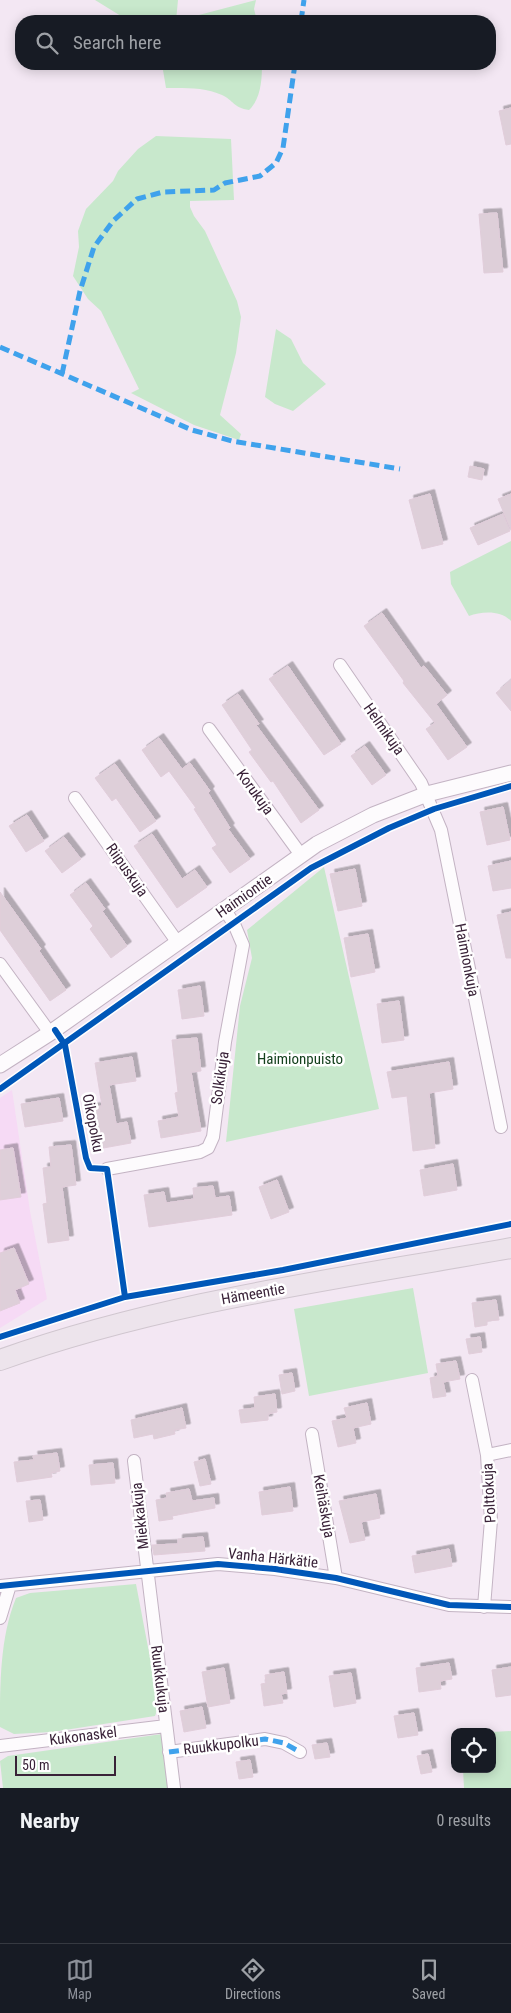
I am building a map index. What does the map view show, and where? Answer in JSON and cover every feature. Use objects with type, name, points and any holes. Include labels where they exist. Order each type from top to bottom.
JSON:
[{"type":"highway","name":"Hämeentie","points":[[0,1360],[77,1333],[146,1315],[511,1248]]},
{"type":"street","name":"Helmikuja","points":[[340,665],[427,794]]},
{"type":"street","name":"Korukuja","points":[[209,729],[301,855]]},
{"type":"street","name":"Haimiontie","points":[[0,1065],[50,1033],[317,844],[373,815],[427,794],[511,773]]},
{"type":"street","name":"Haimionkuja","points":[[427,794],[441,830],[501,1127]]},
{"type":"street","name":"Riipuskuja","points":[[75,798],[178,943]]},
{"type":"street","name":"Solkikuja","points":[[107,1169],[200,1152],[208,1148],[213,1137],[225,1042],[243,945],[234,924],[225,910]]},
{"type":"street","points":[[0,964],[50,1033]]},
{"type":"street","name":"Polttokuja","points":[[472,1380],[487,1454],[492,1520],[484,1607]]},
{"type":"street","name":"Keihäskuja","points":[[312,1434],[336,1578]]},
{"type":"street","points":[[487,1454],[511,1450]]},
{"type":"street","name":"Miekkakuja","points":[[134,1461],[146,1570]]},
{"type":"street","name":"Vanha Härkätie","points":[[5,1586],[218,1564],[275,1569],[336,1578],[450,1605],[511,1607]]},
{"type":"street","name":"Ruukkukuja","points":[[146,1570],[174,1788]]},
{"type":"street","points":[[0,1618],[5,1586]]},
{"type":"street","name":"Kukonaskel","points":[[0,1746],[166,1726]]},
{"type":"street","name":"Ruukkupolku","points":[[169,1752],[265,1740],[284,1743],[300,1752]]},
{"type":"shaded area","points":[[12,1090],[30,1211],[47,1299],[0,1328],[0,1098]]},
{"type":"green space","points":[[95,0],[178,0],[177,15],[119,15]]},
{"type":"green space","points":[[256,0],[254,9],[256,15],[199,15]]},
{"type":"green space","points":[[163,70],[262,70],[258,95],[249,110],[240,108],[226,97],[215,92],[194,88],[166,88]]},
{"type":"green space","points":[[156,136],[231,139],[234,200],[190,201],[190,207],[205,231],[237,301],[241,317],[236,353],[220,415],[241,434],[239,440],[194,425],[131,393],[139,389],[101,311],[88,299],[73,276],[79,247],[78,231],[86,209],[113,181],[118,171],[138,149]]},
{"type":"green space","points":[[276,329],[291,339],[303,363],[326,384],[293,411],[275,404],[265,397]]},
{"type":"green space","points":[[511,541],[511,621],[507,617],[491,612],[469,616],[451,584],[450,572]]},
{"type":"green space","name":"Haimionpuisto","points":[[324,867],[379,1109],[226,1142],[240,1006],[252,958],[247,930]]},
{"type":"green space","points":[[413,1288],[428,1373],[309,1396],[294,1309]]},
{"type":"green space","points":[[136,1584],[159,1705],[155,1716],[52,1732],[14,1734],[0,1727],[2,1661],[7,1629],[16,1598],[30,1593]]},
{"type":"green space","points":[[511,1731],[511,1788],[464,1788],[463,1773],[496,1773],[496,1732]]},
{"type":"green space","points":[[162,1734],[169,1788],[3,1788],[0,1761],[8,1756]]},
{"type":"building","points":[[511,108],[511,144],[506,145],[499,111]]},
{"type":"building","points":[[497,213],[503,272],[484,273],[479,214]]},
{"type":"building","points":[[470,466],[484,469],[482,480],[468,477]]},
{"type":"building","points":[[430,494],[443,544],[422,549],[409,500]]},
{"type":"building","points":[[511,494],[511,530],[498,499]]},
{"type":"building","points":[[503,514],[510,531],[478,545],[470,528]]},
{"type":"building","points":[[382,613],[421,668],[424,666],[447,695],[436,704],[467,747],[448,760],[426,729],[435,723],[403,683],[404,681],[364,626]]},
{"type":"building","points":[[288,666],[341,744],[324,755],[269,679]]},
{"type":"building","points":[[511,680],[511,711],[496,693]]},
{"type":"building","points":[[238,694],[259,724],[256,725],[319,810],[301,823],[273,781],[271,782],[249,752],[252,750],[222,705]]},
{"type":"building","points":[[159,738],[182,769],[190,763],[210,791],[208,793],[230,828],[228,829],[250,859],[230,873],[212,848],[217,845],[194,809],[196,808],[169,771],[161,777],[142,750]]},
{"type":"building","points":[[365,746],[386,775],[372,785],[351,756]]},
{"type":"building","points":[[115,764],[156,821],[140,832],[116,798],[112,801],[95,778]]},
{"type":"building","points":[[503,807],[510,840],[487,845],[480,812]]},
{"type":"building","points":[[27,815],[44,841],[26,852],[9,826]]},
{"type":"building","points":[[152,834],[182,879],[195,870],[207,887],[177,908],[134,846]]},
{"type":"building","points":[[64,837],[81,859],[62,873],[45,851]]},
{"type":"building","points":[[511,861],[511,888],[493,891],[488,866]]},
{"type":"building","points":[[355,869],[362,906],[338,911],[330,874]]},
{"type":"building","points":[[86,883],[105,909],[102,911],[127,946],[111,958],[90,929],[93,926],[70,895]]},
{"type":"building","points":[[0,892],[41,949],[39,951],[66,990],[50,1001],[0,930]]},
{"type":"building","points":[[511,912],[511,958],[506,958],[497,915]]},
{"type":"building","points":[[368,934],[375,972],[351,977],[344,938]]},
{"type":"building","points":[[200,986],[204,1016],[182,1019],[178,990]]},
{"type":"building","points":[[399,1001],[404,1040],[382,1043],[377,1004]]},
{"type":"building","points":[[197,1038],[201,1071],[191,1072],[201,1131],[161,1138],[158,1121],[179,1117],[175,1093],[178,1092],[172,1040]]},
{"type":"building","points":[[132,1057],[136,1081],[109,1085],[116,1124],[127,1122],[131,1143],[98,1149],[90,1108],[102,1106],[95,1063]]},
{"type":"building","points":[[449,1062],[453,1089],[429,1093],[435,1148],[413,1151],[407,1096],[392,1098],[387,1072]]},
{"type":"building","points":[[59,1098],[63,1121],[25,1127],[21,1104]]},
{"type":"building","points":[[71,1145],[76,1185],[62,1187],[69,1240],[48,1243],[43,1204],[47,1203],[43,1168],[51,1167],[49,1147]]},
{"type":"building","points":[[13,1148],[21,1197],[0,1200],[0,1150]]},
{"type":"building","points":[[453,1164],[457,1190],[424,1196],[420,1170]]},
{"type":"building","points":[[277,1180],[289,1212],[271,1219],[259,1187]]},
{"type":"building","points":[[213,1186],[215,1198],[229,1196],[232,1215],[149,1227],[144,1195],[164,1192],[166,1203],[194,1199],[193,1188]]},
{"type":"building","points":[[14,1248],[29,1284],[15,1290],[20,1303],[0,1311],[0,1253]]},
{"type":"building","points":[[496,1300],[499,1320],[487,1321],[487,1325],[475,1327],[472,1303]]},
{"type":"building","points":[[480,1337],[482,1352],[469,1354],[466,1339]]},
{"type":"building","points":[[456,1361],[460,1379],[443,1382],[446,1396],[433,1398],[430,1378],[438,1376],[436,1364]]},
{"type":"building","points":[[292,1373],[295,1391],[282,1394],[279,1375]]},
{"type":"building","points":[[275,1394],[277,1412],[268,1414],[268,1420],[241,1423],[239,1410],[255,1408],[254,1397]]},
{"type":"building","points":[[367,1403],[371,1424],[353,1428],[356,1443],[338,1447],[332,1421],[347,1418],[344,1408]]},
{"type":"building","points":[[182,1408],[186,1428],[174,1430],[175,1434],[154,1439],[153,1434],[134,1438],[131,1420]]},
{"type":"building","points":[[57,1453],[60,1471],[51,1473],[52,1477],[17,1482],[14,1462],[34,1460],[33,1456]]},
{"type":"building","points":[[205,1459],[211,1484],[200,1486],[194,1462]]},
{"type":"building","points":[[113,1463],[115,1483],[91,1485],[89,1465]]},
{"type":"building","points":[[290,1487],[293,1511],[262,1515],[259,1492]]},
{"type":"building","points":[[189,1489],[192,1501],[214,1498],[215,1508],[172,1516],[173,1519],[159,1521],[156,1500],[167,1498],[166,1493]]},
{"type":"building","points":[[376,1494],[380,1518],[361,1522],[365,1540],[350,1543],[339,1501]]},
{"type":"building","points":[[40,1500],[43,1520],[29,1522],[26,1501]]},
{"type":"building","points":[[203,1537],[205,1551],[154,1555],[152,1545],[178,1544],[178,1539]]},
{"type":"building","points":[[449,1549],[452,1566],[415,1573],[412,1556]]},
{"type":"building","points":[[449,1663],[452,1679],[440,1681],[441,1689],[419,1692],[416,1668]]},
{"type":"building","points":[[511,1667],[511,1695],[496,1697],[492,1670]]},
{"type":"building","points":[[224,1668],[230,1703],[208,1707],[202,1672]]},
{"type":"building","points":[[284,1672],[287,1693],[281,1694],[283,1703],[264,1706],[261,1684],[266,1683],[265,1675]]},
{"type":"building","points":[[351,1673],[356,1703],[334,1707],[329,1676]]},
{"type":"building","points":[[202,1707],[206,1728],[184,1732],[180,1711]]},
{"type":"building","points":[[414,1713],[418,1735],[398,1738],[394,1716]]},
{"type":"building","points":[[327,1743],[330,1757],[315,1759],[312,1745]]},
{"type":"building","points":[[428,1754],[432,1772],[421,1774],[417,1756]]},
{"type":"building","points":[[250,1760],[253,1777],[239,1779],[236,1762]]},
{"type":"marked path","points":[[302,15],[304,0]]},
{"type":"marked path","points":[[62,374],[80,291],[94,247],[113,221],[137,199],[163,192],[214,190],[225,183],[260,176],[276,163],[283,148],[294,70]]},
{"type":"marked path","points":[[0,347],[192,430],[232,441],[400,469]]},
{"type":"marked path","points":[[169,1752],[265,1739],[284,1743],[300,1752]]},
{"type":"cycle path","points":[[0,1089],[311,868],[389,828],[434,809],[511,786]]},
{"type":"cycle path","name":"Oikopolku","points":[[55,1030],[65,1045],[86,1158],[90,1168],[107,1169],[125,1297]]},
{"type":"cycle path","points":[[0,1337],[125,1297],[283,1270],[511,1224]]},
{"type":"cycle path","points":[[0,1586],[218,1564],[275,1569],[336,1578],[449,1605],[511,1607]]}]
